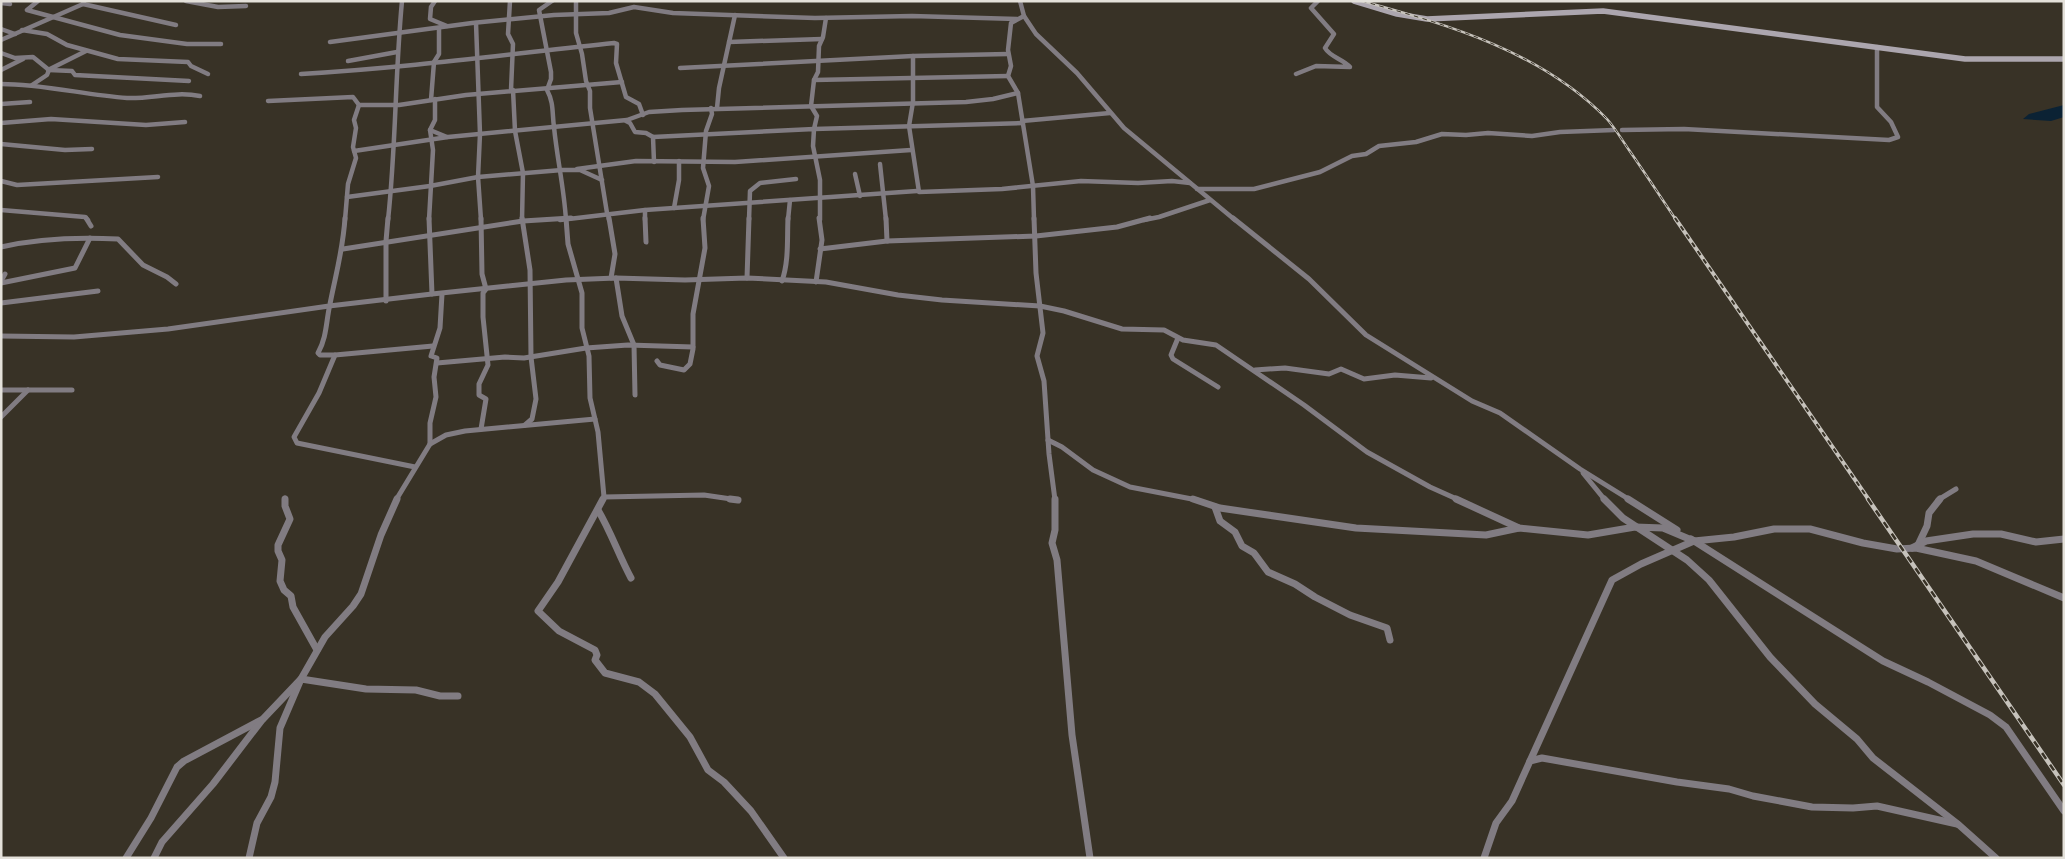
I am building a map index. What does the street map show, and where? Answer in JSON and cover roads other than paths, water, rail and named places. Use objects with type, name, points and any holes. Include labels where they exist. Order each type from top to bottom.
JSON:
[{"type":"street","points":[[38,1],[27,10],[120,35],[187,44],[221,44]]},
{"type":"street","points":[[186,1],[218,7],[246,6]]},
{"type":"street","points":[[386,301],[386,241],[391,191],[398,67],[397,52],[402,1]]},
{"type":"street","points":[[434,1],[431,7],[430,19],[449,27]]},
{"type":"street","points":[[510,1],[508,34],[513,44],[512,90],[515,131],[523,173],[521,213],[530,284],[531,357],[536,399],[532,419],[524,427]]},
{"type":"street","points":[[554,15],[553,1],[540,8],[540,17],[548,50],[547,56],[551,65],[547,90],[553,102],[554,127],[562,170],[568,244],[582,293],[582,328],[589,356],[590,398],[598,432],[604,496],[558,582],[538,612],[559,630],[595,650],[597,655],[594,660],[602,670],[639,682],[655,694],[690,737],[708,770],[724,782],[751,812],[784,858]]},
{"type":"street","points":[[576,1],[576,33],[590,91],[592,124],[615,254],[613,278],[622,316],[634,345],[635,395]]},
{"type":"street","points":[[1020,1],[1024,16],[1036,34],[1077,73],[1110,113],[1168,166],[1309,279],[1366,335],[1472,401],[1500,413],[1580,469],[1883,661],[1928,682],[1990,715],[2006,727],[2016,739],[2026,758],[2064,812]]},
{"type":"street","points":[[1296,74],[1316,66],[1350,67],[1346,62],[1327,52],[1325,48],[1334,34],[1311,8],[1318,1]]},
{"type":"street","points":[[1354,1],[1396,14],[1427,19],[1603,11],[1966,59],[2064,59]]},
{"type":"street","points":[[1,2],[10,4]]},
{"type":"street","points":[[1,40],[55,17],[83,2],[122,14],[176,25]]},
{"type":"street","points":[[629,3],[634,7]]},
{"type":"street","points":[[330,42],[476,23],[554,15],[609,12],[634,7],[672,13],[826,18],[930,16],[1017,18],[1024,16]]},
{"type":"street","points":[[656,361],[660,365],[684,370],[690,364],[693,347],[694,314],[705,243],[702,220],[709,186],[705,177],[703,161],[706,135],[735,15]]},
{"type":"street","points":[[816,282],[822,240],[819,199],[820,180],[814,146],[814,129],[818,116],[811,106],[814,80],[817,76],[819,61],[819,46],[826,18]]},
{"type":"street","points":[[1017,18],[1011,23],[1008,54],[1012,66],[1008,76],[1018,93],[1033,186],[1036,273],[1043,333],[1037,356],[1044,381],[1048,440],[1055,494],[1056,530],[1052,542],[1057,560],[1072,735],[1090,858]]},
{"type":"street","points":[[476,23],[480,134],[478,177],[482,210],[480,227],[482,274],[486,290],[483,293],[483,317],[488,364],[479,384],[479,395],[486,399],[481,429]]},
{"type":"street","points":[[432,294],[430,186],[433,150],[430,130],[435,120],[433,100],[434,62],[439,54],[440,28]]},
{"type":"street","points":[[1,29],[15,34]]},
{"type":"street","points":[[22,30],[47,34],[62,43],[130,60],[186,61],[190,66],[208,74]]},
{"type":"street","points":[[729,42],[822,39]]},
{"type":"street","points":[[301,74],[398,67],[616,43],[616,63],[626,97],[639,104],[643,115]]},
{"type":"street","points":[[1622,130],[1684,129],[1888,140],[1898,137],[1891,122],[1877,107],[1877,47]]},
{"type":"street","points":[[32,85],[47,75],[49,70],[86,50]]},
{"type":"street","points":[[348,61],[397,52]]},
{"type":"street","points":[[1,53],[15,58],[30,56],[36,58],[49,70],[72,71],[74,75],[189,82]]},
{"type":"street","points":[[680,68],[913,56],[1008,54]]},
{"type":"street","points":[[1,70],[30,56]]},
{"type":"street","points":[[913,56],[913,102],[909,126],[917,191]]},
{"type":"street","points":[[814,80],[1008,76]]},
{"type":"street","points":[[268,101],[353,98],[359,105],[378,108],[464,95],[479,95],[549,86],[622,82]]},
{"type":"street","points":[[1,84],[32,85],[98,96],[131,98],[186,93],[200,96]]},
{"type":"street","points":[[354,151],[448,137],[626,121],[649,112],[714,108],[988,99],[1007,97],[1018,93]]},
{"type":"street","points":[[1,104],[30,102]]},
{"type":"street","points":[[359,105],[354,120],[356,128],[353,148],[356,158],[348,184],[343,249],[329,306],[325,341],[318,353],[323,356],[433,346]]},
{"type":"street","points":[[626,121],[635,132],[646,133],[653,137],[1022,122],[1110,113]]},
{"type":"street","points":[[1,123],[44,119],[146,126],[185,122]]},
{"type":"street","points":[[430,130],[448,137]]},
{"type":"street","points":[[1197,189],[1254,189],[1314,173],[1352,156],[1366,154],[1379,146],[1416,142],[1442,134],[1466,135],[1488,133],[1532,136],[1560,132],[1614,130]]},
{"type":"street","points":[[653,137],[654,162]]},
{"type":"street","points":[[1,148],[4,144],[65,150],[92,148]]},
{"type":"street","points":[[347,197],[430,186],[478,177],[577,169],[636,161],[735,162],[911,150]]},
{"type":"street","points":[[674,208],[673,201],[679,180],[677,172],[679,161]]},
{"type":"street","points":[[880,164],[885,194],[887,241]]},
{"type":"street","points":[[577,169],[602,180]]},
{"type":"street","points":[[855,174],[860,196]]},
{"type":"street","points":[[1,181],[17,185],[158,177]]},
{"type":"street","points":[[747,278],[750,235],[750,191],[756,185],[796,179]]},
{"type":"street","points":[[343,249],[523,221],[567,219],[645,210],[917,191],[925,193],[941,190],[1002,189],[1081,181],[1114,183],[1172,180],[1190,183]]},
{"type":"street","points":[[782,281],[787,266],[786,247],[790,200]]},
{"type":"street","points":[[820,249],[887,241],[1036,236],[1117,227],[1159,217],[1210,200]]},
{"type":"street","points":[[1,210],[85,218],[90,222],[91,226]]},
{"type":"street","points":[[645,210],[646,242]]},
{"type":"street","points":[[1,282],[75,268],[90,238]]},
{"type":"street","points":[[1,247],[35,240],[118,239],[126,244],[138,262],[168,276],[176,284]]},
{"type":"street","points":[[1,282],[5,274]]},
{"type":"street","points":[[1,336],[74,337],[168,329],[329,306],[386,301],[432,294],[486,290],[579,279],[613,278],[747,278],[816,282],[942,300],[1040,306],[1064,311],[1122,329],[1164,330],[1178,338],[1216,345],[1250,370],[1265,377],[1367,452],[1430,487],[1519,528]]},
{"type":"street","points":[[1,303],[98,291]]},
{"type":"street","points":[[430,444],[430,423],[436,398],[434,377],[437,358],[430,356],[440,328],[442,294]]},
{"type":"street","points":[[1178,338],[1171,354],[1173,359],[1218,387]]},
{"type":"street","points":[[437,363],[487,358],[531,357],[543,353],[634,345],[693,347]]},
{"type":"street","points":[[335,355],[319,393],[294,437],[296,443],[360,458],[415,467]]},
{"type":"street","points":[[1250,370],[1285,368],[1329,374],[1341,369],[1364,379],[1395,375],[1433,378]]},
{"type":"street","points":[[1,390],[72,390]]},
{"type":"street","points":[[1,417],[28,390]]},
{"type":"street","points":[[249,858],[257,823],[271,796],[275,782],[280,728],[301,679],[317,650],[339,620],[354,606],[398,496],[430,444],[446,435],[481,429],[524,427],[595,419]]},
{"type":"street","points":[[1048,440],[1062,446],[1093,470],[1123,484],[1188,497],[1215,507],[1356,528],[1486,535],[1519,528],[1588,535],[1635,527],[1663,528],[1694,541]]},
{"type":"street","points":[[1580,469],[1609,505],[1635,527],[1687,560],[1709,580],[1770,657],[1815,704],[1857,739],[1873,758],[1959,825],[1996,858]]},
{"type":"street","points":[[1915,546],[1927,526],[1929,513],[1935,503],[1956,489]]},
{"type":"street","points":[[604,496],[698,495],[738,500]]},
{"type":"street","points":[[285,498],[285,506],[290,519],[278,545],[278,551],[282,560],[280,581],[284,590],[291,596],[302,625],[317,650]]},
{"type":"street","points":[[1215,507],[1220,521],[1234,532],[1242,546],[1254,553],[1268,572],[1295,584],[1315,597],[1350,615],[1387,628],[1390,640]]},
{"type":"street","points":[[598,510],[609,529],[621,560],[631,578]]},
{"type":"street","points":[[1484,858],[1496,823],[1512,801],[1612,580],[1641,564],[1694,541],[1734,537],[1774,528],[1810,530],[1897,549],[1915,546],[1926,541],[1973,534],[2001,534],[2036,542],[2064,539]]},
{"type":"street","points":[[1915,546],[1976,561],[2064,598]]},
{"type":"street","points":[[301,679],[366,689],[416,690],[440,696],[458,696]]},
{"type":"street","points":[[154,858],[157,848],[163,840],[182,820],[263,719],[301,679]]},
{"type":"street","points":[[126,858],[151,818],[177,767],[212,745],[263,719]]},
{"type":"street","points":[[1530,761],[1542,758],[1559,760],[1677,782],[1729,789],[1752,796],[1812,807],[1853,808],[1877,806],[1959,825]]},
{"type":"water","points":[[2064,105],[2064,117],[2051,121],[2023,119],[2029,114]]},
{"type":"railway","points":[[1362,1],[1461,31],[1493,44],[1554,76],[1607,119],[1676,220]]},
{"type":"railway","points":[[1675,218],[1869,500]]},
{"type":"railway","points":[[1868,499],[2064,785]]}]
